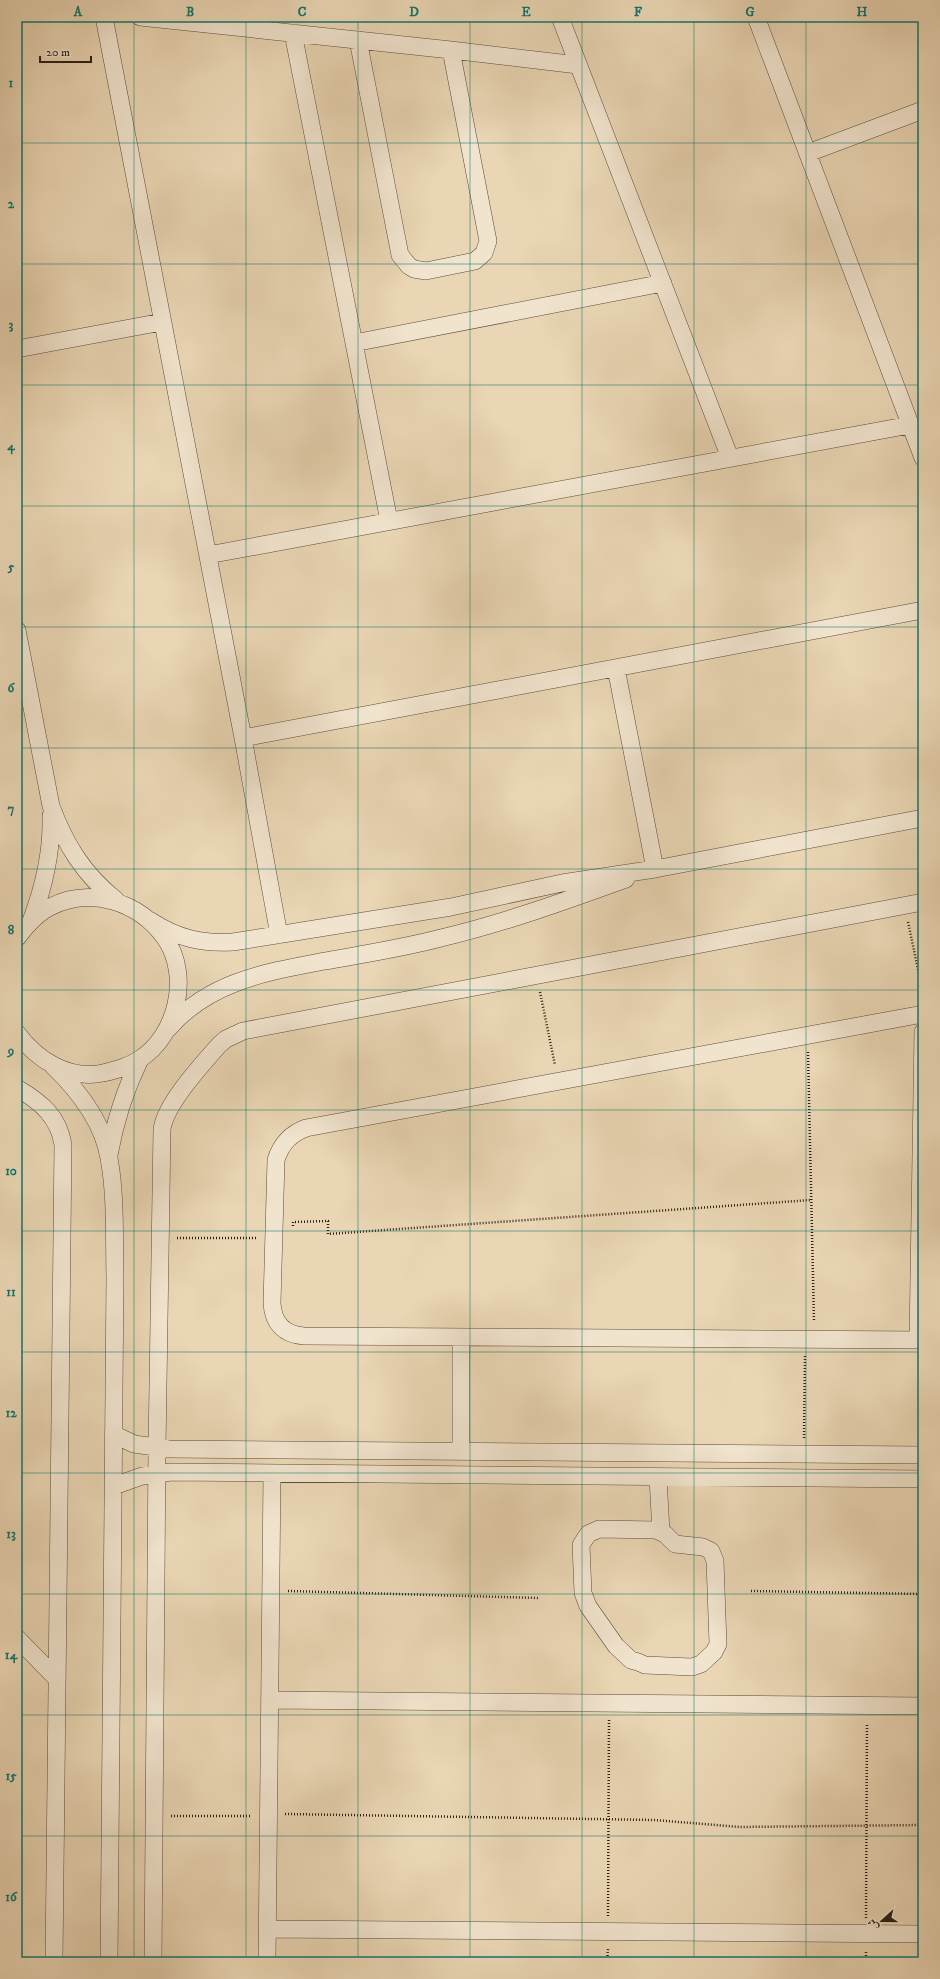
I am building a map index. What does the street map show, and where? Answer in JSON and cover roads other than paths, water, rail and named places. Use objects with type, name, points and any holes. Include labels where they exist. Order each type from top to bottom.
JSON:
[{"type":"street","points":[[104,17],[243,738],[279,935]]},
{"type":"street","points":[[140,17],[578,65]]},
{"type":"street","points":[[560,17],[730,458]]},
{"type":"street","points":[[756,17],[923,458]]},
{"type":"street","points":[[293,33],[389,521]]},
{"type":"street","points":[[358,40],[400,254],[409,266],[420,271],[475,261],[484,253],[488,242],[451,50]]},
{"type":"street","points":[[808,153],[923,110]]},
{"type":"street","points":[[354,343],[663,284]]},
{"type":"street","points":[[17,349],[162,322]]},
{"type":"street","points":[[208,555],[910,425]]},
{"type":"street","points":[[243,738],[923,610]]},
{"type":"street","points":[[17,630],[51,806],[52,825],[48,864],[44,884],[31,921]]},
{"type":"street","points":[[616,668],[655,869]]},
{"type":"street","points":[[51,806],[68,844],[84,869],[100,887],[118,902]]},
{"type":"street","points":[[17,938],[31,921],[50,907],[72,899],[95,897],[118,902],[135,910],[176,935],[204,942],[233,942],[451,907],[592,877],[655,869],[923,818]]},
{"type":"street","points":[[52,1065],[74,1072],[97,1074],[119,1069],[140,1059],[155,1046],[178,1017],[202,998],[230,984],[271,971],[414,945],[470,931],[550,906],[655,869]]},
{"type":"street","points":[[153,1962],[160,1238],[163,1121],[170,1106],[212,1052],[226,1039],[243,1031],[923,902]]},
{"type":"street","points":[[151,921],[169,947],[175,961],[179,984],[176,1007],[168,1029]]},
{"type":"street","points":[[923,1014],[306,1128],[298,1131],[283,1143],[276,1160],[272,1310],[280,1326],[287,1332],[304,1336],[921,1340],[923,1032]]},
{"type":"street","points":[[17,1033],[22,1045],[52,1065],[68,1080],[82,1098],[93,1116],[109,1157]]},
{"type":"street","points":[[110,1962],[114,1486],[114,1237],[109,1157],[117,1116],[123,1097],[140,1059]]},
{"type":"street","points":[[17,1088],[47,1110],[58,1126],[63,1145],[54,1962]]},
{"type":"street","points":[[460,1337],[461,1451]]},
{"type":"street","points":[[113,1434],[134,1444],[157,1449],[923,1455]]},
{"type":"street","points":[[114,1486],[142,1476],[158,1473],[923,1479]]},
{"type":"street","points":[[267,1962],[272,1474]]},
{"type":"street","points":[[658,1477],[661,1532],[675,1544],[703,1547],[711,1551],[714,1556],[718,1644],[708,1659],[701,1664],[692,1667],[645,1665],[631,1660],[616,1646],[588,1606],[582,1593],[581,1545],[588,1534],[599,1528],[661,1532]]},
{"type":"street","points":[[17,1638],[57,1679]]},
{"type":"street","points":[[270,1700],[923,1706]]},
{"type":"street","points":[[267,1929],[923,1934]]}]
